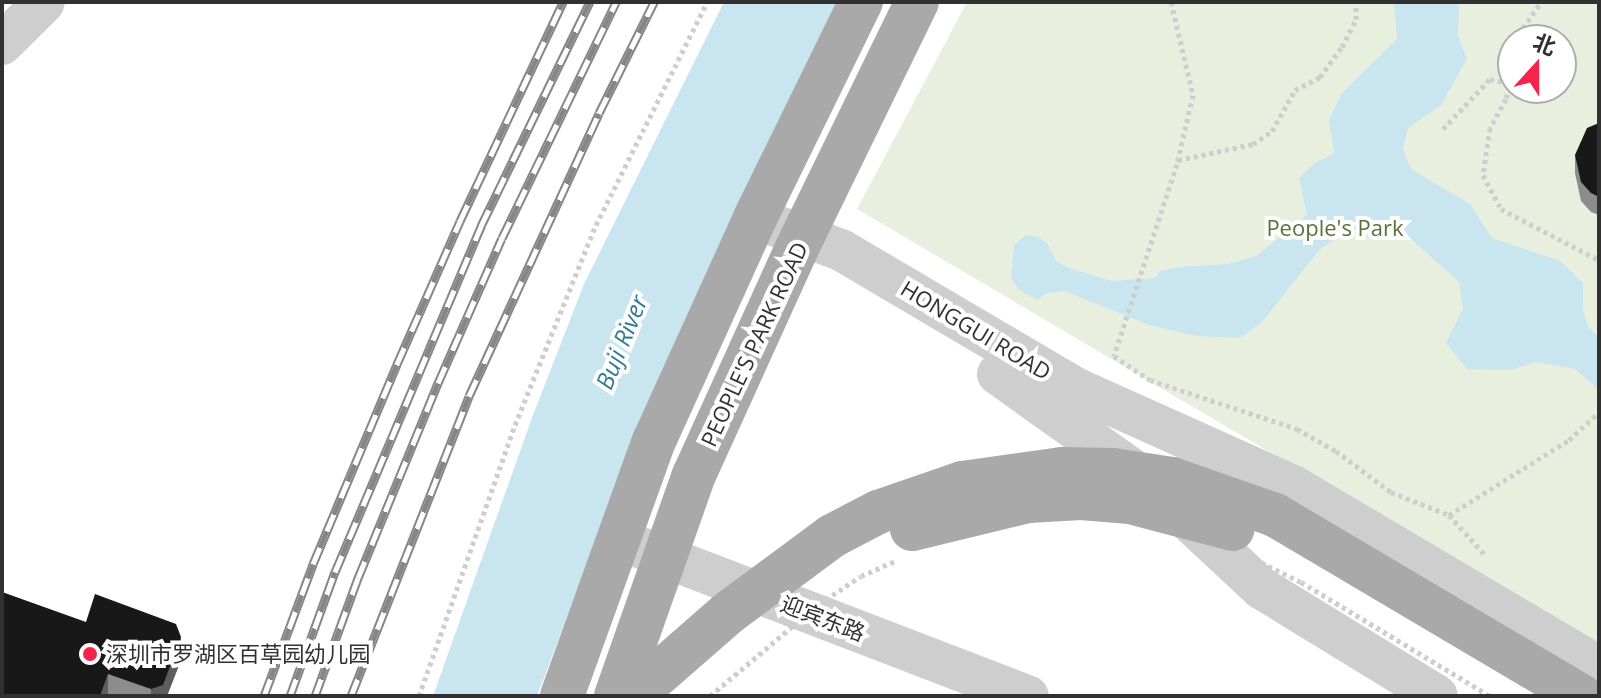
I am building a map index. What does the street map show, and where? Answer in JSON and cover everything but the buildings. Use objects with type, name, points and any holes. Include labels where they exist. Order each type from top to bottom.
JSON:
[{"type":"main road","points":[[562,696],[654,441],[755,218],[861,2]]},
{"type":"main road","name":"PEOPLE'S PARK ROAD","points":[[616,696],[699,462],[799,243],[917,2]]},
{"type":"main road","points":[[633,696],[739,604],[832,536],[878,512],[962,483],[1062,469],[1113,470],[1172,479],[1275,515],[1581,696]]},
{"type":"main road","points":[[677,696],[763,620],[816,579],[876,544],[959,516],[1028,501],[1081,498],[1130,502],[1201,518],[1243,533],[1322,573],[1528,696]]},
{"type":"street","points":[[2,44],[44,2]]},
{"type":"street","name":"HONGGUI ROAD","points":[[755,218],[799,243],[1023,389],[1141,476],[1261,588],[1437,696]]},
{"type":"street","name":"HONGGUI ROAD","points":[[799,243],[841,250],[1077,389],[1293,486],[1599,667]]},
{"type":"street","name":"迎宾东路","points":[[618,539],[1028,696]]},
{"type":"path","points":[[419,696],[515,425],[596,225],[707,2]]},
{"type":"path","points":[[1171,2],[1193,95],[1178,160],[1114,356],[1150,380],[1297,429],[1336,451],[1391,492],[1449,515],[1569,440],[1599,412]]},
{"type":"path","points":[[1178,160],[1253,144],[1272,131],[1295,90],[1320,77],[1342,47],[1356,19],[1356,2]]},
{"type":"path","points":[[1526,24],[1541,2]]},
{"type":"path","points":[[1443,129],[1490,79],[1497,81]]},
{"type":"path","points":[[1501,104],[1490,128],[1483,175],[1501,209],[1599,260]]},
{"type":"path","points":[[1248,556],[1301,582],[1490,696]]},
{"type":"path","points":[[710,696],[819,604],[861,576],[903,558]]},
{"type":"green space","name":"People's Park","points":[[967,2],[1599,2],[1599,646],[857,209]]},
{"type":"water","name":"Buji River","points":[[724,2],[840,2],[579,585],[537,696],[433,696],[533,415],[584,284]]},
{"type":"water","points":[[1394,2],[1459,2],[1458,36],[1467,59],[1441,105],[1408,128],[1403,149],[1411,169],[1470,204],[1492,238],[1560,261],[1583,283],[1583,310],[1588,326],[1599,338],[1599,390],[1575,369],[1535,362],[1511,370],[1467,369],[1446,343],[1463,309],[1459,282],[1411,239],[1372,226],[1353,229],[1320,249],[1262,322],[1240,338],[1196,336],[1149,325],[1064,291],[1047,293],[1037,300],[1019,290],[1011,278],[1014,245],[1026,235],[1038,237],[1047,243],[1056,261],[1069,268],[1112,281],[1155,278],[1160,271],[1228,264],[1256,256],[1307,215],[1299,178],[1315,163],[1334,154],[1329,120],[1342,93],[1397,39]]},
{"type":"railway","points":[[264,696],[313,564],[397,364],[563,2]]},
{"type":"railway","points":[[290,696],[335,572],[481,226],[590,2]]},
{"type":"railway","points":[[315,696],[358,578],[438,383],[502,238],[616,2]]},
{"type":"railway","points":[[351,696],[469,396],[599,113],[654,2]]},
{"type":"place","name":"深圳市罗湖区百草园幼儿园","points":[[90,654]]}]
